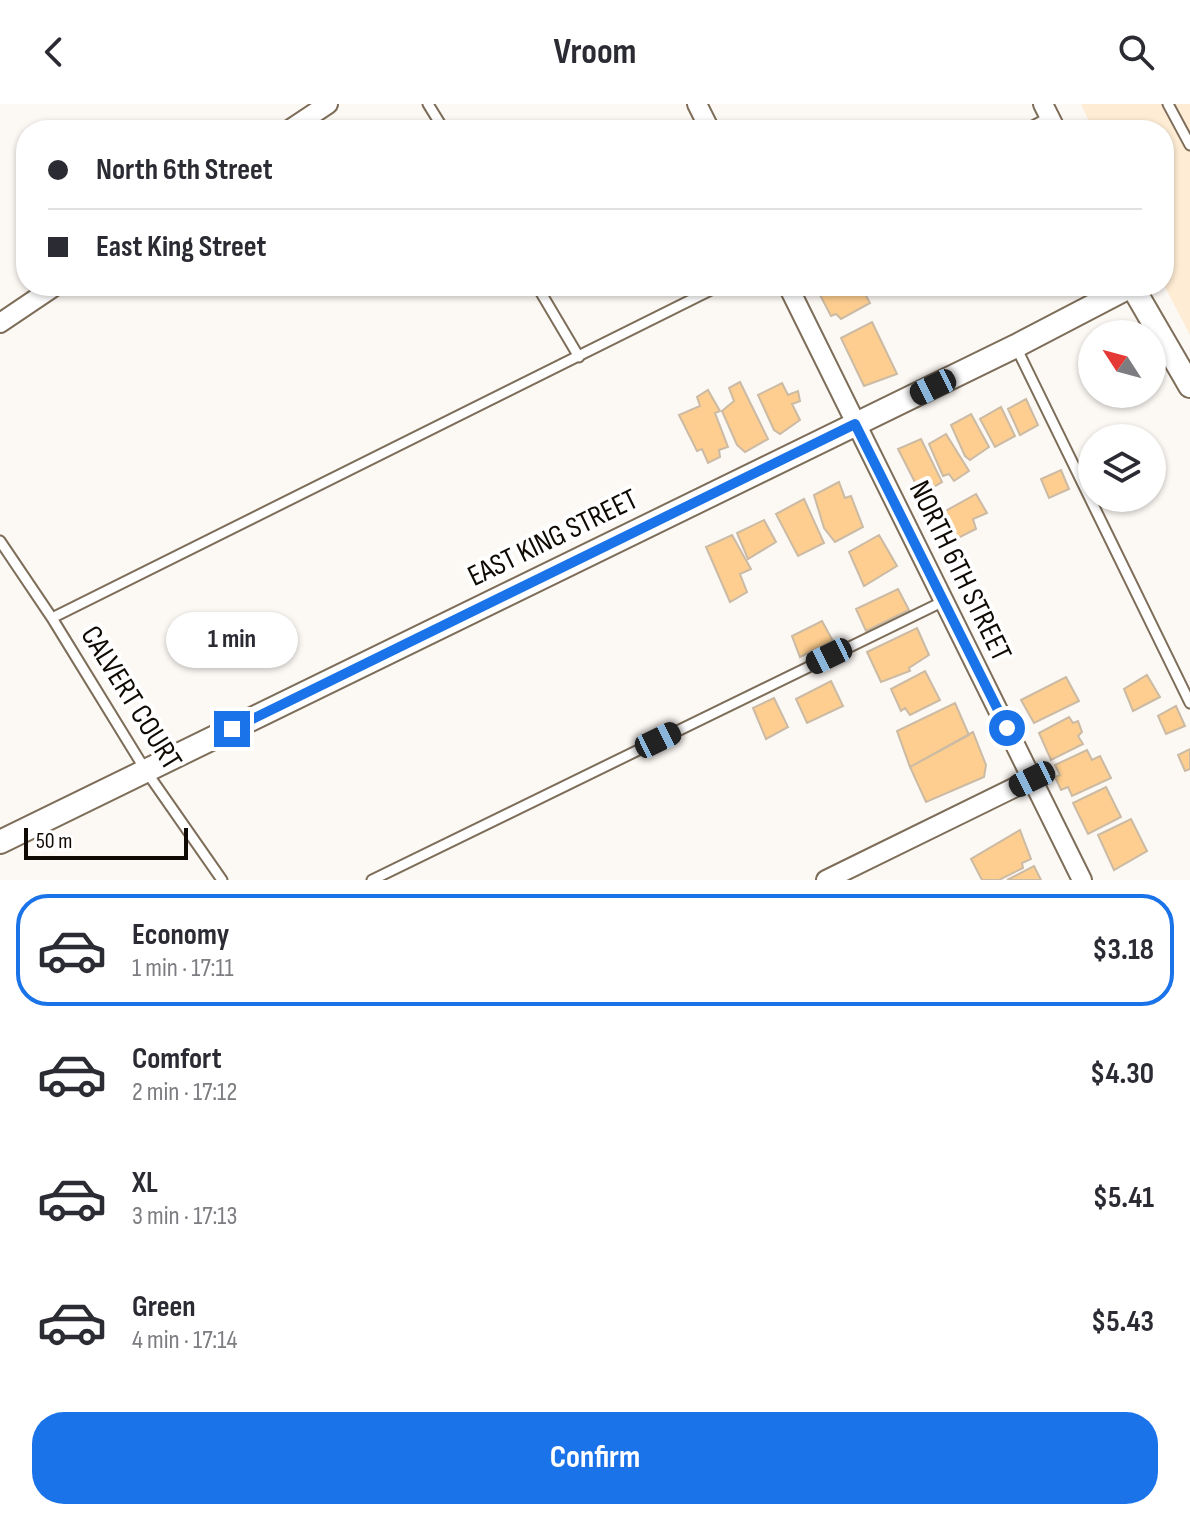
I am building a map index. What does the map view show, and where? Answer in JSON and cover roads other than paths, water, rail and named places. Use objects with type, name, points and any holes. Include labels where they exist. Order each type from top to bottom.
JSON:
[{"type":"street","points":[[304,120],[328,104]]},
{"type":"street","points":[[0,323],[40,296]]},
{"type":"street","name":"NORTH 6TH STREET","points":[[793,296],[1082,880]]},
{"type":"street","name":"EAST KING STREET","points":[[0,842],[1113,296]]},
{"type":"street","points":[[1138,296],[1190,386]]},
{"type":"street","points":[[826,880],[1032,779]]},
{"type":"lane","points":[[1168,104],[1190,145]]},
{"type":"lane","points":[[543,296],[579,357]]},
{"type":"lane","points":[[52,618],[699,296]]},
{"type":"lane","points":[[1016,346],[1190,703]]},
{"type":"lane","name":"CALVERT COURT","points":[[0,541],[52,618],[146,771],[222,880]]},
{"type":"lane","points":[[372,880],[944,601]]}]
